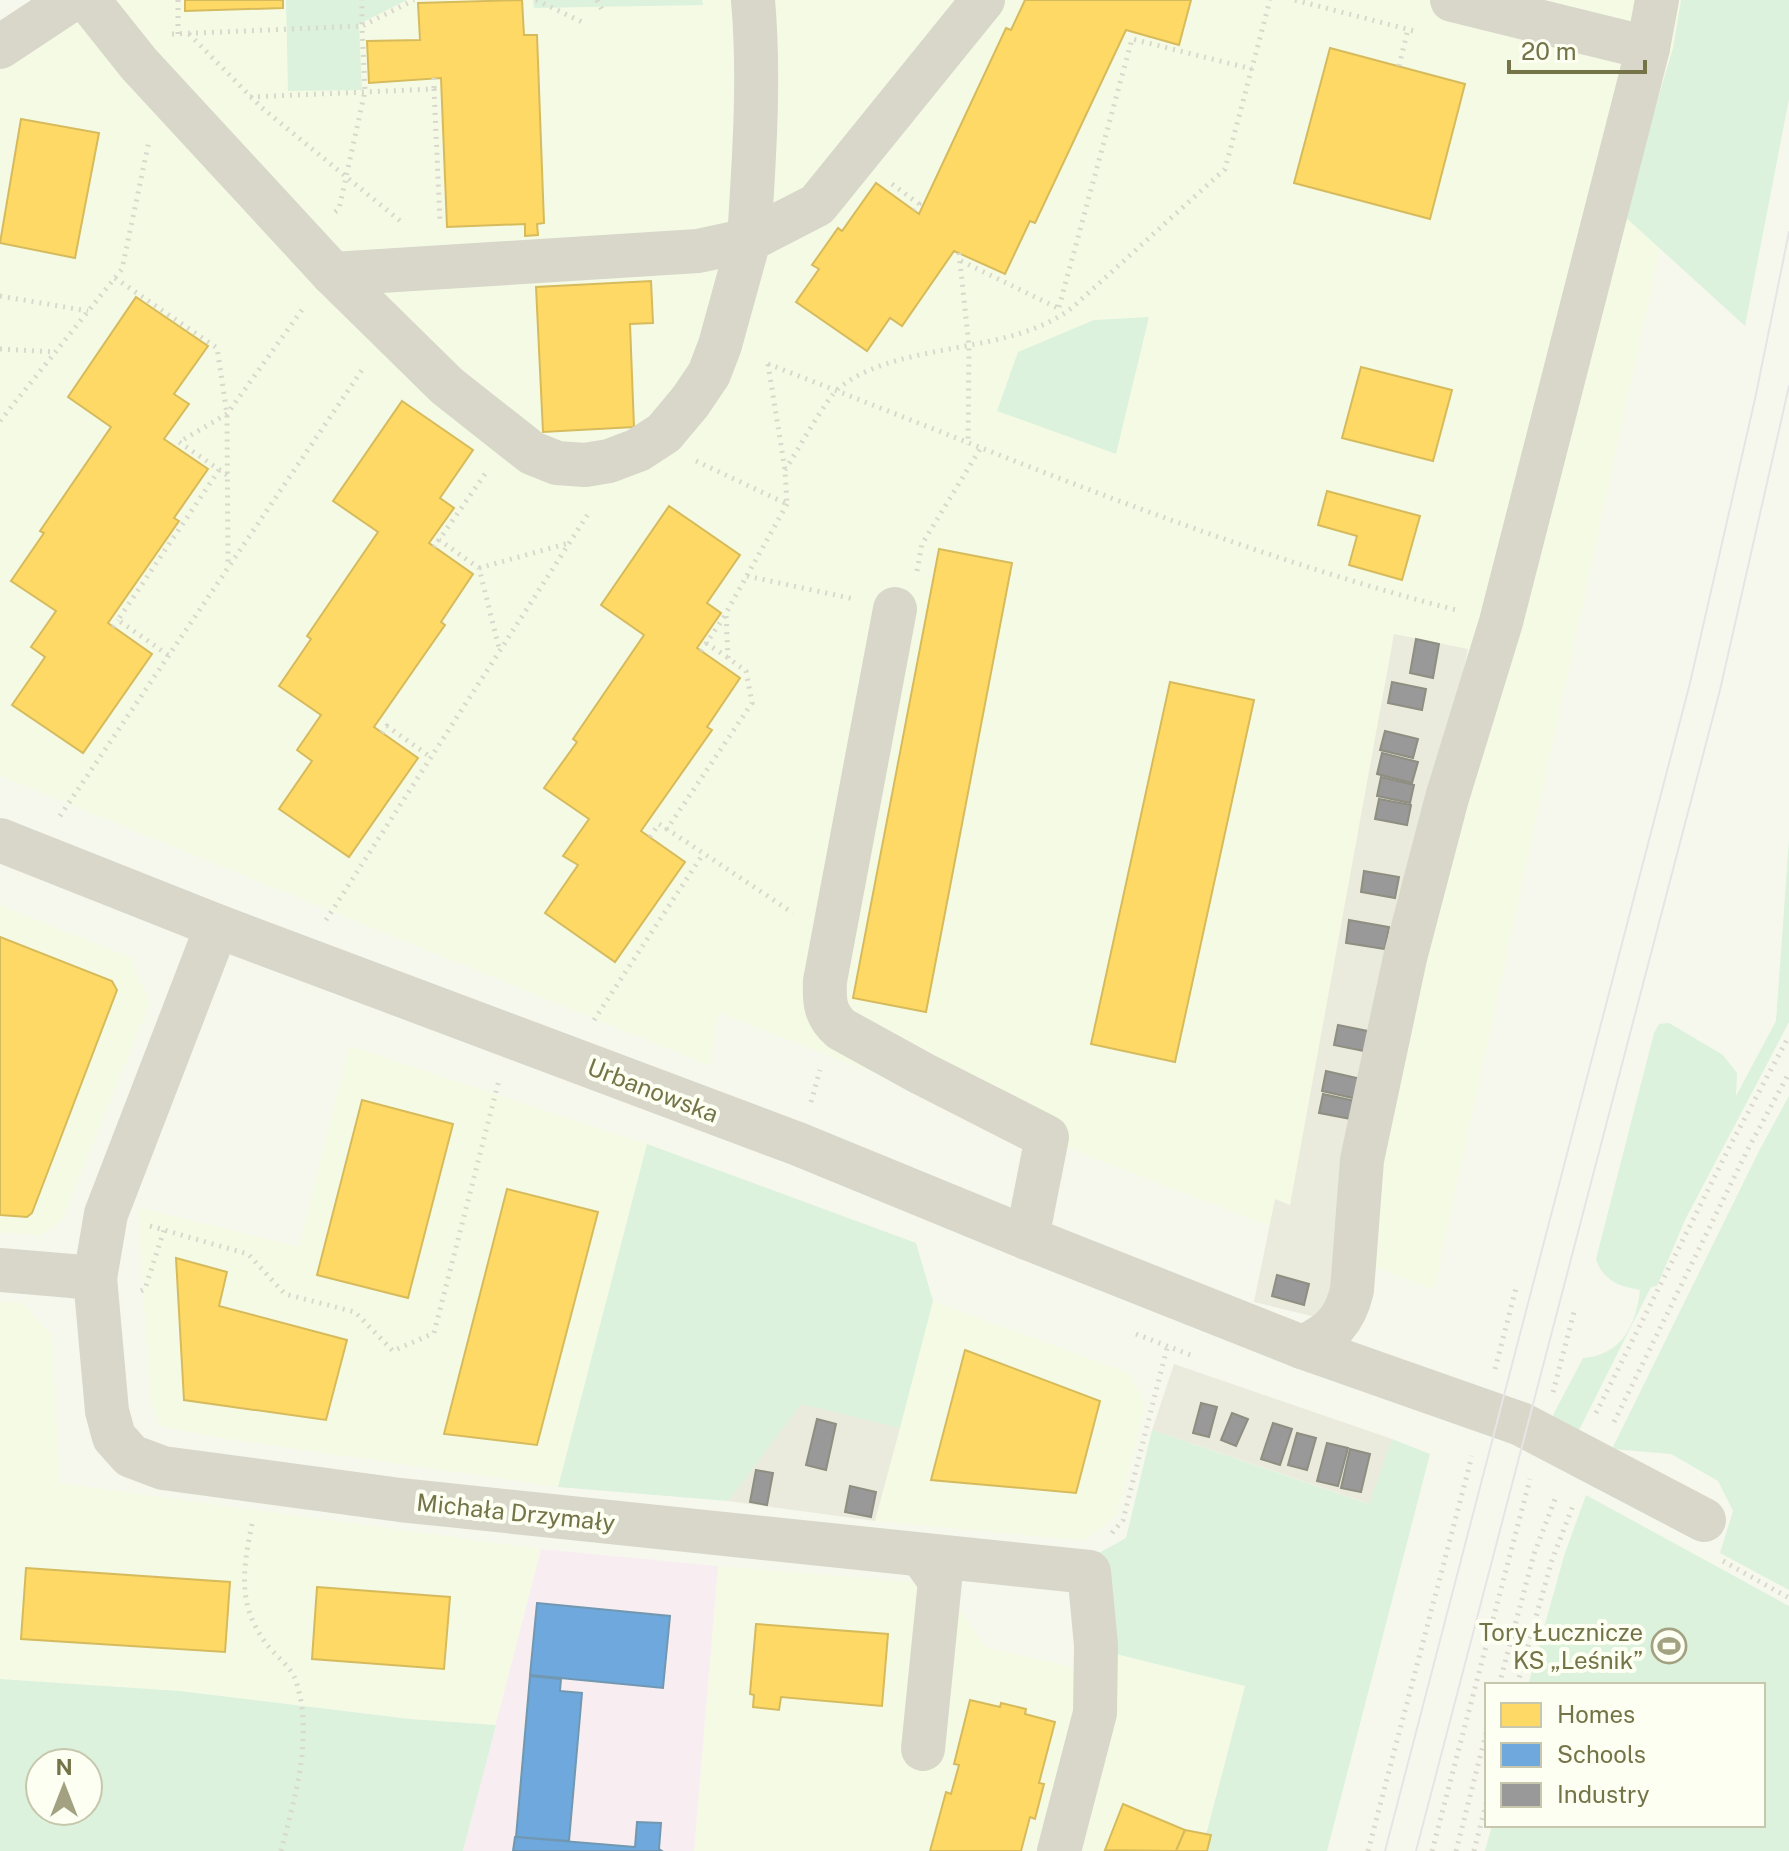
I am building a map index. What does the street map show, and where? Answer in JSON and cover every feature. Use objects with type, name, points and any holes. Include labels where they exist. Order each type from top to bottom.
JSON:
[{"type":"street","points":[[0,47],[71,0]]},
{"type":"street","points":[[88,0],[322,285],[532,453],[557,463],[585,465],[639,448],[690,402],[709,374],[720,345],[749,240],[754,161],[753,0]]},
{"type":"street","points":[[322,285],[698,251],[749,240],[817,205],[983,0]]},
{"type":"street","points":[[1452,0],[1648,48]]},
{"type":"street","points":[[1302,1347],[1323,1338],[1338,1324],[1348,1307],[1362,1160],[1405,958],[1447,798],[1501,622],[1648,48],[1657,0]]},
{"type":"street","points":[[895,609],[825,981],[824,1003],[832,1021],[841,1029],[1047,1137],[1027,1238]]},
{"type":"street","name":"Urbanowska","points":[[17,847],[217,926],[798,1144],[1302,1347],[1521,1424],[1586,1456],[1711,1538]]},
{"type":"street","name":"Michała Drzymały","points":[[217,926],[106,1214],[95,1278],[107,1411],[114,1437],[131,1456],[163,1468],[400,1500],[922,1556],[1096,1556]]},
{"type":"street","points":[[0,1270],[95,1278]]},
{"type":"street","points":[[922,1556],[940,1581],[923,1749]]},
{"type":"street","points":[[1059,1851],[1095,1713],[1096,1556]]},
{"type":"path","points":[[178,0],[178,34]]},
{"type":"path","points":[[330,216],[339,209],[365,91],[362,0]]},
{"type":"path","points":[[166,35],[362,26],[414,0]]},
{"type":"path","points":[[536,0],[582,22]]},
{"type":"path","points":[[597,0],[604,14]]},
{"type":"path","points":[[785,470],[836,390],[867,369],[969,346],[1039,326],[1064,314],[1225,169],[1270,0]]},
{"type":"path","points":[[1399,66],[1408,29]]},
{"type":"path","points":[[189,34],[250,97],[414,232]]},
{"type":"path","points":[[1059,307],[1133,36],[1252,69]]},
{"type":"path","points":[[434,78],[440,231]]},
{"type":"path","points":[[250,97],[434,89]]},
{"type":"path","points":[[0,421],[122,269],[151,132]]},
{"type":"path","points":[[884,178],[919,204],[914,210]]},
{"type":"path","points":[[959,253],[969,346],[968,445]]},
{"type":"path","points":[[960,261],[1059,307],[1064,314]]},
{"type":"path","points":[[115,278],[217,348],[227,414],[228,568]]},
{"type":"path","points":[[227,476],[177,444],[227,414],[322,285]]},
{"type":"path","points":[[0,296],[88,311]]},
{"type":"path","points":[[0,349],[56,352]]},
{"type":"path","points":[[701,651],[787,504],[785,470],[765,350]]},
{"type":"path","points":[[17,847],[168,655],[368,362]]},
{"type":"path","points":[[768,364],[968,445],[1363,586],[1501,622]]},
{"type":"path","points":[[302,957],[569,543],[639,448],[787,504]]},
{"type":"path","points":[[434,547],[491,466]]},
{"type":"path","points":[[113,627],[219,470]]},
{"type":"path","points":[[439,540],[479,568],[500,652]]},
{"type":"path","points":[[479,568],[569,543]]},
{"type":"path","points":[[746,576],[895,609]]},
{"type":"path","points":[[726,613],[728,658]]},
{"type":"path","points":[[118,620],[168,655]]},
{"type":"path","points":[[667,829],[752,703],[746,671],[706,643]]},
{"type":"path","points":[[382,733],[387,726],[432,758]]},
{"type":"path","points":[[650,837],[659,824],[804,920]]},
{"type":"path","points":[[569,1058],[703,854]]},
{"type":"path","points":[[1518,1683],[1552,1560],[1586,1456],[1732,1142],[1789,1036]]},
{"type":"path","points":[[106,1214],[248,1254],[285,1294],[355,1312],[393,1351],[434,1333],[490,1113],[515,1038]]},
{"type":"path","points":[[1500,1683],[1534,1554],[1552,1505],[1586,1456],[1789,1073]]},
{"type":"path","points":[[808,1112],[818,1077]]},
{"type":"path","points":[[138,1279],[138,1293]]},
{"type":"path","points":[[1493,1376],[1517,1284]]},
{"type":"path","points":[[1550,1403],[1574,1312]]},
{"type":"path","points":[[1096,1556],[1123,1520],[1167,1348]]},
{"type":"path","points":[[1368,1851],[1473,1453]]},
{"type":"path","points":[[1432,1851],[1534,1464]]},
{"type":"path","points":[[253,1516],[243,1567],[247,1609],[265,1642],[295,1677],[303,1710],[301,1764],[281,1851]]},
{"type":"path","points":[[1711,1538],[1789,1598]]},
{"type":"path","points":[[1456,1851],[1485,1738]]},
{"type":"path","points":[[1474,1851],[1485,1808]]},
{"type":"shaded area","points":[[61,0],[1713,0],[1701,56],[1641,77],[1676,176],[1434,1290],[719,1013],[710,1066],[0,776],[0,66]]},
{"type":"shaded area","points":[[286,0],[407,0],[359,24],[362,90],[288,91]]},
{"type":"shaded area","points":[[533,0],[702,0],[703,5],[534,8]]},
{"type":"shaded area","points":[[1681,0],[1789,0],[1789,99],[1745,326],[1623,215],[1673,48]]},
{"type":"shaded area","points":[[1149,317],[1116,454],[997,411],[1018,352],[1094,320]]},
{"type":"shaded area","points":[[1394,634],[1468,649],[1324,1319],[1254,1302],[1275,1199],[1290,1205]]},
{"type":"shaded area","points":[[1789,840],[1789,1022],[1685,1220],[1657,1286],[1651,1287],[1578,1432],[1552,1421],[1554,1413],[1583,1358],[1608,1351],[1625,1336],[1638,1303],[1640,1290],[1625,1287],[1607,1277],[1596,1259],[1654,1033],[1659,1024],[1669,1023],[1723,1055],[1737,1073],[1736,1096],[1776,1021]]},
{"type":"shaded area","points":[[0,905],[130,957],[150,1003],[62,1221],[41,1236],[0,1232]]},
{"type":"shaded area","points":[[350,1046],[647,1144],[558,1487],[226,1439],[160,1426],[150,1400],[138,1212],[141,1208],[298,1247]]},
{"type":"shaded area","points":[[1789,1096],[1789,1590],[1720,1553],[1733,1511],[1718,1481],[1671,1454],[1612,1449]]},
{"type":"shaded area","points":[[647,1144],[916,1243],[933,1301],[900,1428],[801,1404],[728,1501],[558,1487]]},
{"type":"shaded area","points":[[0,1301],[22,1303],[52,1335],[60,1483],[541,1549],[496,1725],[410,1719],[179,1691],[0,1679]]},
{"type":"shaded area","points":[[933,1301],[1129,1373],[1146,1406],[1116,1517],[1084,1541],[875,1521]]},
{"type":"shaded area","points":[[1174,1364],[1392,1439],[1370,1504],[1152,1430]]},
{"type":"shaded area","points":[[801,1403],[900,1428],[875,1521],[728,1501]]},
{"type":"shaded area","points":[[1152,1430],[1369,1504],[1392,1439],[1430,1454],[1327,1851],[1207,1851],[1211,1836],[1206,1835],[1245,1686],[1108,1652],[1097,1554],[1126,1538]]},
{"type":"shaded area","name":"Tory Łucznicze KS „Leśnik”","points":[[1586,1495],[1789,1606],[1789,1851],[1485,1851],[1491,1827],[1765,1827],[1765,1683],[1529,1683],[1564,1556]]},
{"type":"shaded area","points":[[541,1549],[718,1566],[694,1851],[463,1851]]},
{"type":"shaded area","points":[[718,1566],[941,1584],[987,1648],[1112,1675],[1108,1652],[1245,1685],[1206,1834],[1211,1835],[1207,1851],[694,1851]]},
{"type":"shaded area","points":[[0,1679],[179,1691],[410,1719],[496,1725],[463,1851],[0,1851]]},
{"type":"building: Homes","points":[[185,0],[283,0],[283,8],[185,11]]},
{"type":"building: Homes","points":[[522,0],[524,35],[537,35],[544,223],[537,224],[538,235],[525,236],[525,224],[447,227],[441,78],[369,83],[367,41],[420,40],[418,3]]},
{"type":"building: Homes","points":[[1025,0],[1191,0],[1179,45],[1126,30],[1035,223],[1030,221],[1005,274],[954,251],[902,326],[890,318],[867,351],[796,302],[819,269],[812,265],[838,228],[842,231],[876,183],[919,214],[1006,28],[1011,30]]},
{"type":"building: Homes","points":[[1330,48],[1465,84],[1430,219],[1294,183]]},
{"type":"building: Homes","points":[[21,119],[99,133],[75,258],[0,243]]},
{"type":"building: Homes","points":[[651,281],[653,323],[630,324],[634,427],[543,432],[536,287]]},
{"type":"building: Homes","points":[[136,297],[208,346],[174,394],[189,404],[164,439],[208,469],[174,518],[179,521],[108,623],[152,654],[83,753],[12,705],[45,657],[31,647],[56,611],[11,581],[44,533],[40,531],[111,427],[68,397]]},
{"type":"building: Homes","points":[[1361,367],[1452,390],[1433,461],[1342,438]]},
{"type":"building: Homes","points":[[402,401],[473,450],[440,498],[454,508],[429,543],[473,574],[441,622],[445,625],[374,727],[418,758],[349,857],[279,809],[312,761],[297,750],[321,715],[279,686],[311,639],[307,636],[378,532],[333,501]]},
{"type":"building: Homes","points":[[1327,491],[1420,516],[1402,580],[1349,565],[1357,536],[1318,525]]},
{"type":"building: Homes","points":[[669,506],[740,555],[707,603],[721,613],[697,648],[740,678],[707,727],[712,730],[641,831],[685,862],[615,962],[545,913],[578,865],[563,856],[589,819],[544,788],[577,742],[573,739],[644,635],[601,605]]},
{"type":"building: Homes","points":[[939,549],[1012,563],[926,1012],[853,998]]},
{"type":"building: Homes","points":[[1170,682],[1254,700],[1175,1062],[1091,1044]]},
{"type":"building: Homes","points":[[0,937],[112,981],[117,990],[32,1213],[27,1217],[0,1215]]},
{"type":"building: Homes","points":[[362,1100],[453,1124],[408,1298],[317,1275]]},
{"type":"building: Homes","points":[[507,1189],[598,1212],[537,1445],[444,1434]]},
{"type":"building: Homes","points":[[176,1258],[227,1272],[219,1306],[347,1340],[326,1420],[184,1400]]},
{"type":"building: Homes","points":[[965,1350],[1100,1401],[1076,1493],[931,1480]]},
{"type":"building: Homes","points":[[26,1568],[230,1582],[225,1652],[21,1639]]},
{"type":"building: Homes","points":[[317,1587],[450,1597],[444,1669],[312,1659]]},
{"type":"building: Homes","points":[[756,1624],[888,1634],[882,1706],[781,1697],[779,1710],[753,1707],[754,1695],[750,1694]]},
{"type":"building: Homes","points":[[970,1700],[1026,1709],[1025,1714],[1055,1722],[1039,1783],[1044,1784],[1035,1819],[1030,1817],[1021,1851],[930,1851],[946,1792],[951,1794],[959,1765],[954,1764]]},
{"type":"building: Homes","points":[[1123,1804],[1185,1830],[1176,1851],[1105,1850]]},
{"type":"building: Homes","points":[[1185,1830],[1211,1835],[1207,1851],[1176,1851]]},
{"type":"building: Schools","points":[[537,1603],[670,1616],[663,1688],[530,1675]]},
{"type":"building: Schools","points":[[530,1676],[561,1679],[560,1691],[582,1693],[569,1841],[516,1837]]},
{"type":"building: Schools","points":[[637,1822],[661,1823],[659,1849],[662,1851],[513,1851],[515,1837],[635,1847]]},
{"type":"building: Industry","points":[[1416,639],[1439,644],[1433,678],[1410,673]]},
{"type":"building: Industry","points":[[1392,682],[1426,689],[1422,710],[1388,703]]},
{"type":"building: Industry","points":[[1385,731],[1418,739],[1413,758],[1380,750]]},
{"type":"building: Industry","points":[[1382,753],[1418,762],[1412,783],[1377,774]]},
{"type":"building: Industry","points":[[1381,777],[1414,785],[1410,803],[1377,796]]},
{"type":"building: Industry","points":[[1379,799],[1411,805],[1407,825],[1375,819]]},
{"type":"building: Industry","points":[[1364,871],[1399,877],[1395,898],[1361,892]]},
{"type":"building: Industry","points":[[1349,920],[1389,927],[1385,949],[1346,943]]},
{"type":"building: Industry","points":[[1338,1025],[1373,1032],[1369,1052],[1334,1045]]},
{"type":"building: Industry","points":[[1326,1071],[1361,1079],[1357,1099],[1322,1091]]},
{"type":"building: Industry","points":[[1323,1094],[1355,1101],[1351,1119],[1319,1113]]},
{"type":"building: Industry","points":[[1277,1275],[1309,1284],[1304,1305],[1272,1296]]},
{"type":"building: Industry","points":[[1201,1403],[1217,1407],[1209,1437],[1193,1433]]},
{"type":"building: Industry","points":[[1232,1413],[1248,1419],[1236,1446],[1221,1440]]},
{"type":"building: Industry","points":[[817,1419],[836,1424],[826,1470],[806,1465]]},
{"type":"building: Industry","points":[[1273,1423],[1292,1429],[1280,1465],[1261,1459]]},
{"type":"building: Industry","points":[[1297,1433],[1316,1438],[1307,1470],[1288,1465]]},
{"type":"building: Industry","points":[[1327,1443],[1348,1448],[1338,1486],[1317,1481]]},
{"type":"building: Industry","points":[[1350,1449],[1370,1454],[1361,1492],[1341,1488]]},
{"type":"building: Industry","points":[[756,1470],[773,1473],[767,1505],[750,1502]]},
{"type":"building: Industry","points":[[850,1486],[876,1492],[871,1517],[845,1512]]},
{"type":"tram line","points":[[1385,1851],[1690,683],[1755,399],[1789,232]]},
{"type":"tram line","points":[[1416,1851],[1720,690],[1789,386]]},
{"type":"place","name":"Tory Łucznicze KS „Leśnik”","points":[[1669,1646]]}]
